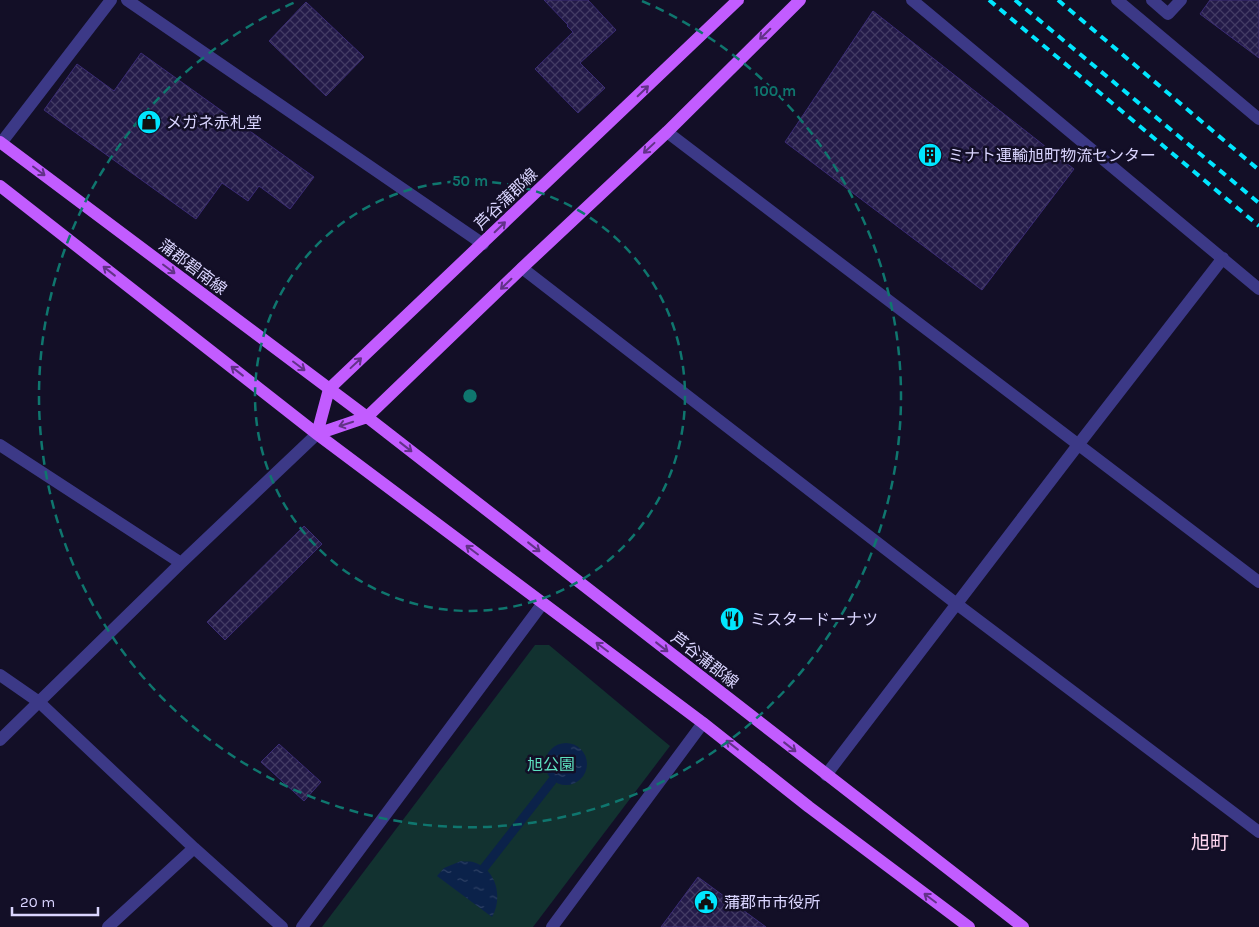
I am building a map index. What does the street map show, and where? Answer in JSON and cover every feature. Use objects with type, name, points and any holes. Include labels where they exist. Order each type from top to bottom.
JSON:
[{"type":"main road","name":"芦谷蒲郡線","points":[[330,389],[738,0]]},
{"type":"main road","points":[[317,434],[367,418],[522,268],[667,132],[800,0]]},
{"type":"main road","name":"蒲郡碧南線","points":[[1,142],[367,418]]},
{"type":"main road","points":[[0,186],[317,434],[703,723],[810,807],[969,927]]},
{"type":"main road","points":[[317,434],[330,389]]},
{"type":"main road","name":"芦谷蒲郡線","points":[[367,418],[1023,927]]},
{"type":"street","points":[[1,142],[111,0]]},
{"type":"street","points":[[127,0],[483,244]]},
{"type":"street","points":[[912,0],[1259,289]]},
{"type":"street","points":[[1117,0],[1259,118]]},
{"type":"street","points":[[1152,0],[1168,14],[1181,0]]},
{"type":"street","points":[[667,132],[1259,582]]},
{"type":"street","points":[[826,775],[1223,258]]},
{"type":"street","points":[[522,268],[958,605],[1259,832]]},
{"type":"street","points":[[0,740],[181,563],[317,434]]},
{"type":"street","points":[[0,445],[181,563]]},
{"type":"street","points":[[302,927],[543,603]]},
{"type":"street","points":[[0,675],[39,702],[194,848],[282,927]]},
{"type":"street","points":[[552,927],[703,723]]},
{"type":"street","points":[[108,927],[194,848]]},
{"type":"green space","name":"旭公園","points":[[535,645],[549,645],[670,746],[533,927],[322,927]]},
{"type":"water","points":[[570,743],[578,746],[584,752],[587,764],[584,776],[578,782],[562,785],[554,782],[548,776],[545,760],[548,752],[554,746]]},
{"type":"water","points":[[461,861],[472,862],[481,866],[492,877],[496,885],[497,901],[492,917],[437,876],[444,868]]},
{"type":"building","points":[[544,0],[588,0],[616,30],[580,63],[605,88],[578,113],[535,69],[573,32]]},
{"type":"building","points":[[1210,0],[1259,0],[1259,58],[1200,14]]},
{"type":"building","points":[[306,2],[364,57],[326,96],[269,41]]},
{"type":"building","name":"ミナト運輸旭町物流センター","points":[[873,11],[1074,169],[982,290],[785,142]]},
{"type":"building","points":[[141,53],[314,177],[290,209],[259,186],[248,201],[222,183],[196,219],[44,110],[77,64],[114,91]]},
{"type":"building","points":[[304,526],[322,544],[225,640],[207,622]]},
{"type":"building","points":[[279,744],[321,782],[304,801],[261,762]]},
{"type":"building","name":"蒲郡市市役所","points":[[698,877],[766,927],[661,927]]},
{"type":"waterway","points":[[484,868],[552,781]]},
{"type":"railway","points":[[989,0],[1259,226]]},
{"type":"railway","points":[[1015,0],[1259,203]]},
{"type":"railway","points":[[1058,0],[1259,170]]},
{"type":"place","name":"メガネ赤札堂","points":[[149,122]]},
{"type":"place","name":"ミナト運輸旭町物流センター","points":[[930,155]]},
{"type":"place","name":"ミスタードーナツ","points":[[732,619]]},
{"type":"place","name":"蒲郡市市役所","points":[[706,902]]},
{"type":"district","name":"旭町","points":[[1210,843]]}]
